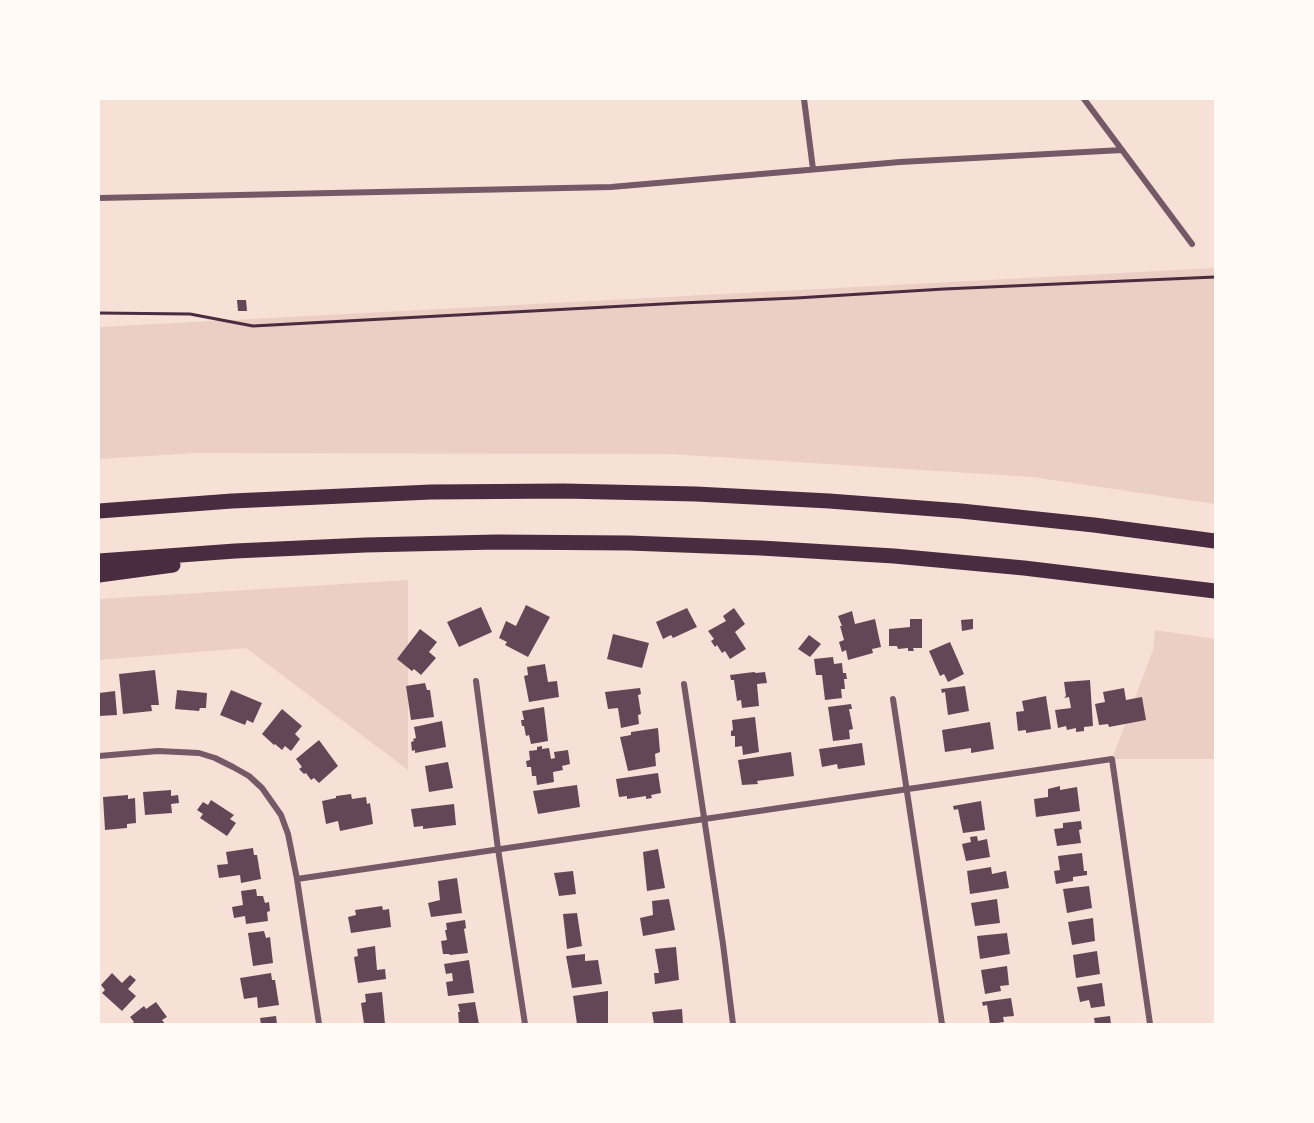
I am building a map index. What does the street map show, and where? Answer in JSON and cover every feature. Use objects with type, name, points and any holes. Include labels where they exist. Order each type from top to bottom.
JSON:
[{"type":"highway","points":[[99,511],[232,501],[432,492],[674,493],[961,511],[1215,541]]},
{"type":"highway","points":[[99,561],[299,548],[497,542],[629,543],[894,556],[1079,574],[1215,591]]},
{"type":"highway","points":[[99,575],[299,548]]},
{"type":"street","points":[[804,99],[813,169]]},
{"type":"street","points":[[1084,99],[1192,244]]},
{"type":"street","points":[[99,198],[611,187],[900,162],[1122,150]]},
{"type":"street","points":[[476,681],[498,849],[525,1024]]},
{"type":"street","points":[[684,684],[733,1024]]},
{"type":"street","points":[[892,699],[942,1024]]},
{"type":"street","points":[[99,756],[158,751],[199,753],[215,758],[249,776],[262,788],[281,814],[288,834],[319,1024]]},
{"type":"street","points":[[297,879],[1112,759],[1150,1024]]},
{"type":"path","points":[[99,313],[190,315],[253,326],[669,303],[1215,277]]},
{"type":"shaded area","points":[[1215,268],[1215,504],[1032,477],[670,454],[196,453],[99,459],[99,327]]},
{"type":"shaded area","points":[[408,580],[408,770],[246,648],[99,660],[99,599]]},
{"type":"shaded area","points":[[1155,630],[1215,639],[1215,759],[1112,759],[1153,650]]},
{"type":"building","points":[[237,300],[246,300],[247,311],[238,311]]},
{"type":"building","points":[[526,605],[550,617],[528,657],[505,645],[507,642],[499,638],[506,621],[516,626]]},
{"type":"building","points":[[481,607],[492,632],[459,647],[447,622]]},
{"type":"building","points":[[687,608],[697,627],[673,638],[671,635],[663,639],[656,622]]},
{"type":"building","points":[[734,608],[745,624],[735,632],[746,649],[730,659],[725,651],[722,653],[717,645],[715,647],[711,641],[714,639],[708,631],[726,621],[723,616]]},
{"type":"building","points":[[852,611],[855,624],[875,619],[881,647],[872,649],[873,653],[848,660],[846,650],[842,652],[839,642],[844,640],[838,616]]},
{"type":"building","points":[[910,619],[922,619],[922,648],[913,648],[914,651],[908,651],[908,648],[898,649],[897,646],[889,646],[889,629],[910,627]]},
{"type":"building","points":[[973,619],[973,629],[962,631],[961,620]]},
{"type":"building","points":[[420,629],[437,642],[429,652],[436,658],[421,675],[397,659]]},
{"type":"building","points":[[613,634],[649,643],[642,668],[607,659]]},
{"type":"building","points":[[809,635],[821,644],[810,657],[798,649]]},
{"type":"building","points":[[950,642],[964,674],[948,682],[944,674],[940,676],[929,651]]},
{"type":"building","points":[[833,657],[834,664],[842,663],[843,673],[846,673],[847,679],[844,679],[845,689],[841,689],[842,698],[825,700],[822,675],[816,675],[814,659]]},
{"type":"building","points":[[545,664],[548,682],[557,681],[559,697],[529,702],[524,676],[528,675],[527,667]]},
{"type":"building","points":[[155,670],[159,705],[151,705],[152,711],[123,714],[119,674]]},
{"type":"building","points":[[765,672],[767,683],[757,684],[759,706],[742,708],[741,700],[737,701],[734,680],[731,680],[730,675]]},
{"type":"building","points":[[1090,680],[1093,726],[1084,727],[1084,731],[1076,732],[1076,728],[1067,730],[1066,726],[1058,728],[1055,710],[1071,708],[1069,697],[1064,698],[1066,696],[1064,682]]},
{"type":"building","points":[[425,683],[427,690],[430,690],[434,717],[411,720],[406,686]]},
{"type":"building","points":[[965,686],[969,711],[948,715],[945,692],[942,693],[941,689]]},
{"type":"building","points":[[640,688],[641,694],[638,695],[641,714],[638,715],[639,724],[621,728],[618,708],[608,709],[605,692]]},
{"type":"building","points":[[1124,688],[1126,700],[1142,697],[1146,720],[1109,727],[1108,724],[1099,725],[1095,704],[1105,702],[1103,692]]},
{"type":"building","points":[[177,690],[207,693],[206,708],[200,708],[199,711],[175,709]]},
{"type":"building","points":[[231,690],[262,703],[253,723],[247,720],[245,725],[220,715]]},
{"type":"building","points":[[115,691],[117,715],[99,716],[99,693]]},
{"type":"building","points":[[1046,696],[1051,729],[1026,733],[1026,730],[1018,731],[1016,712],[1024,711],[1022,701]]},
{"type":"building","points":[[851,704],[852,709],[849,709],[853,729],[849,730],[850,739],[833,741],[828,707]]},
{"type":"building","points":[[544,707],[548,741],[531,744],[529,735],[526,736],[524,726],[522,726],[521,720],[524,720],[522,711]]},
{"type":"building","points":[[282,709],[302,726],[295,734],[300,739],[291,751],[285,746],[282,750],[262,734]]},
{"type":"building","points":[[755,717],[759,752],[743,755],[742,746],[735,747],[735,736],[731,736],[732,720]]},
{"type":"building","points":[[442,721],[446,747],[415,753],[415,750],[412,751],[411,742],[416,738],[414,727]]},
{"type":"building","points":[[990,722],[994,749],[971,753],[971,748],[945,752],[942,730]]},
{"type":"building","points":[[658,728],[660,752],[655,754],[656,766],[628,771],[620,737],[631,735],[631,732]]},
{"type":"building","points":[[319,740],[338,766],[319,783],[314,778],[311,780],[299,769],[302,767],[296,759]]},
{"type":"building","points":[[862,743],[865,765],[838,769],[837,764],[822,767],[819,749]]},
{"type":"building","points":[[542,746],[542,749],[549,748],[551,759],[555,758],[554,752],[568,750],[570,764],[562,766],[563,770],[553,772],[554,782],[537,785],[536,776],[532,776],[531,767],[527,767],[526,761],[530,760],[529,751],[537,750],[537,747]]},
{"type":"building","points":[[791,752],[794,776],[742,785],[738,760]]},
{"type":"building","points":[[448,762],[453,788],[429,792],[425,766]]},
{"type":"building","points":[[658,773],[661,793],[651,795],[652,798],[646,799],[646,796],[627,799],[627,796],[619,797],[616,779]]},
{"type":"building","points":[[577,785],[580,807],[538,814],[533,791]]},
{"type":"building","points":[[1060,786],[1060,790],[1077,787],[1080,811],[1036,817],[1034,799],[1048,797],[1048,789]]},
{"type":"building","points":[[171,790],[171,796],[178,795],[179,803],[171,804],[172,813],[145,815],[143,792]]},
{"type":"building","points":[[351,794],[352,799],[366,797],[367,804],[370,803],[373,824],[340,831],[338,821],[326,824],[322,801]]},
{"type":"building","points":[[128,795],[128,799],[135,798],[136,823],[127,824],[127,828],[105,830],[103,797]]},
{"type":"building","points":[[211,800],[234,815],[230,819],[236,823],[227,836],[200,818],[203,814],[197,810],[203,802],[208,805]]},
{"type":"building","points":[[981,801],[985,830],[963,833],[958,809],[954,810],[953,806]]},
{"type":"building","points":[[454,804],[456,825],[423,829],[423,826],[414,827],[411,809]]},
{"type":"building","points":[[1081,821],[1082,829],[1079,830],[1081,843],[1057,846],[1054,829],[1063,828],[1063,823]]},
{"type":"building","points":[[977,836],[978,841],[987,839],[990,857],[966,861],[962,844],[971,842],[970,837]]},
{"type":"building","points":[[253,848],[254,855],[257,855],[261,879],[241,883],[240,875],[219,878],[217,865],[228,864],[226,852]]},
{"type":"building","points":[[658,849],[665,888],[647,891],[643,852]]},
{"type":"building","points":[[1082,853],[1084,871],[1087,871],[1087,875],[1073,877],[1073,881],[1056,884],[1054,871],[1060,870],[1058,856]]},
{"type":"building","points":[[991,867],[992,874],[1006,871],[1009,888],[970,894],[967,871]]},
{"type":"building","points":[[573,871],[576,894],[559,896],[554,873]]},
{"type":"building","points":[[457,878],[462,913],[431,917],[428,903],[440,900],[438,881]]},
{"type":"building","points":[[1089,886],[1092,908],[1067,913],[1063,889]]},
{"type":"building","points":[[256,889],[257,896],[263,896],[265,903],[269,902],[268,921],[246,924],[245,916],[234,918],[232,907],[243,905],[241,891]]},
{"type":"building","points":[[669,899],[675,930],[643,936],[640,918],[653,915],[652,901]]},
{"type":"building","points":[[997,899],[1000,923],[975,926],[971,903]]},
{"type":"building","points":[[382,906],[383,910],[389,909],[391,927],[351,933],[348,917],[356,915],[355,910]]},
{"type":"building","points":[[577,913],[582,946],[567,949],[563,914]]},
{"type":"building","points":[[1093,918],[1095,941],[1072,945],[1068,922]]},
{"type":"building","points":[[465,920],[466,928],[464,929],[468,953],[443,954],[441,941],[447,940],[446,923]]},
{"type":"building","points":[[264,931],[266,938],[270,937],[273,963],[253,966],[248,933]]},
{"type":"building","points":[[1007,933],[1010,954],[980,959],[977,936]]},
{"type":"building","points":[[375,946],[377,970],[385,969],[386,979],[358,983],[354,957],[358,956],[357,949]]},
{"type":"building","points":[[676,947],[679,980],[655,984],[654,973],[659,973],[655,949]]},
{"type":"building","points":[[1097,951],[1100,974],[1076,978],[1073,955]]},
{"type":"building","points":[[585,954],[585,961],[598,960],[602,984],[572,988],[566,956]]},
{"type":"building","points":[[469,960],[474,993],[448,996],[446,982],[453,981],[452,973],[446,974],[444,964]]},
{"type":"building","points":[[1007,966],[1009,985],[1000,986],[1001,991],[985,994],[981,970]]},
{"type":"building","points":[[112,973],[122,983],[130,975],[136,980],[128,989],[136,996],[122,1011],[102,993],[105,990],[101,985]]},
{"type":"building","points":[[271,973],[272,980],[275,980],[279,1005],[258,1008],[257,997],[244,999],[240,978]]},
{"type":"building","points":[[1102,983],[1105,1006],[1091,1008],[1089,1000],[1080,1002],[1077,987]]},
{"type":"building","points":[[608,991],[608,1024],[577,1024],[573,996]]},
{"type":"building","points":[[382,992],[385,1024],[364,1024],[361,1003],[366,1002],[365,994]]},
{"type":"building","points":[[1011,998],[1014,1016],[1003,1017],[1004,1022],[990,1024],[987,1005],[983,1006],[982,1002]]},
{"type":"building","points":[[156,1002],[167,1017],[162,1020],[165,1024],[131,1024],[134,1022],[130,1017],[144,1006],[146,1009]]},
{"type":"building","points":[[475,1002],[479,1024],[459,1024],[458,1004]]},
{"type":"building","points":[[682,1009],[683,1024],[654,1024],[652,1012]]},
{"type":"building","points":[[276,1016],[277,1024],[261,1024],[260,1018]]},
{"type":"building","points":[[1110,1016],[1111,1024],[1095,1024],[1094,1018]]}]
